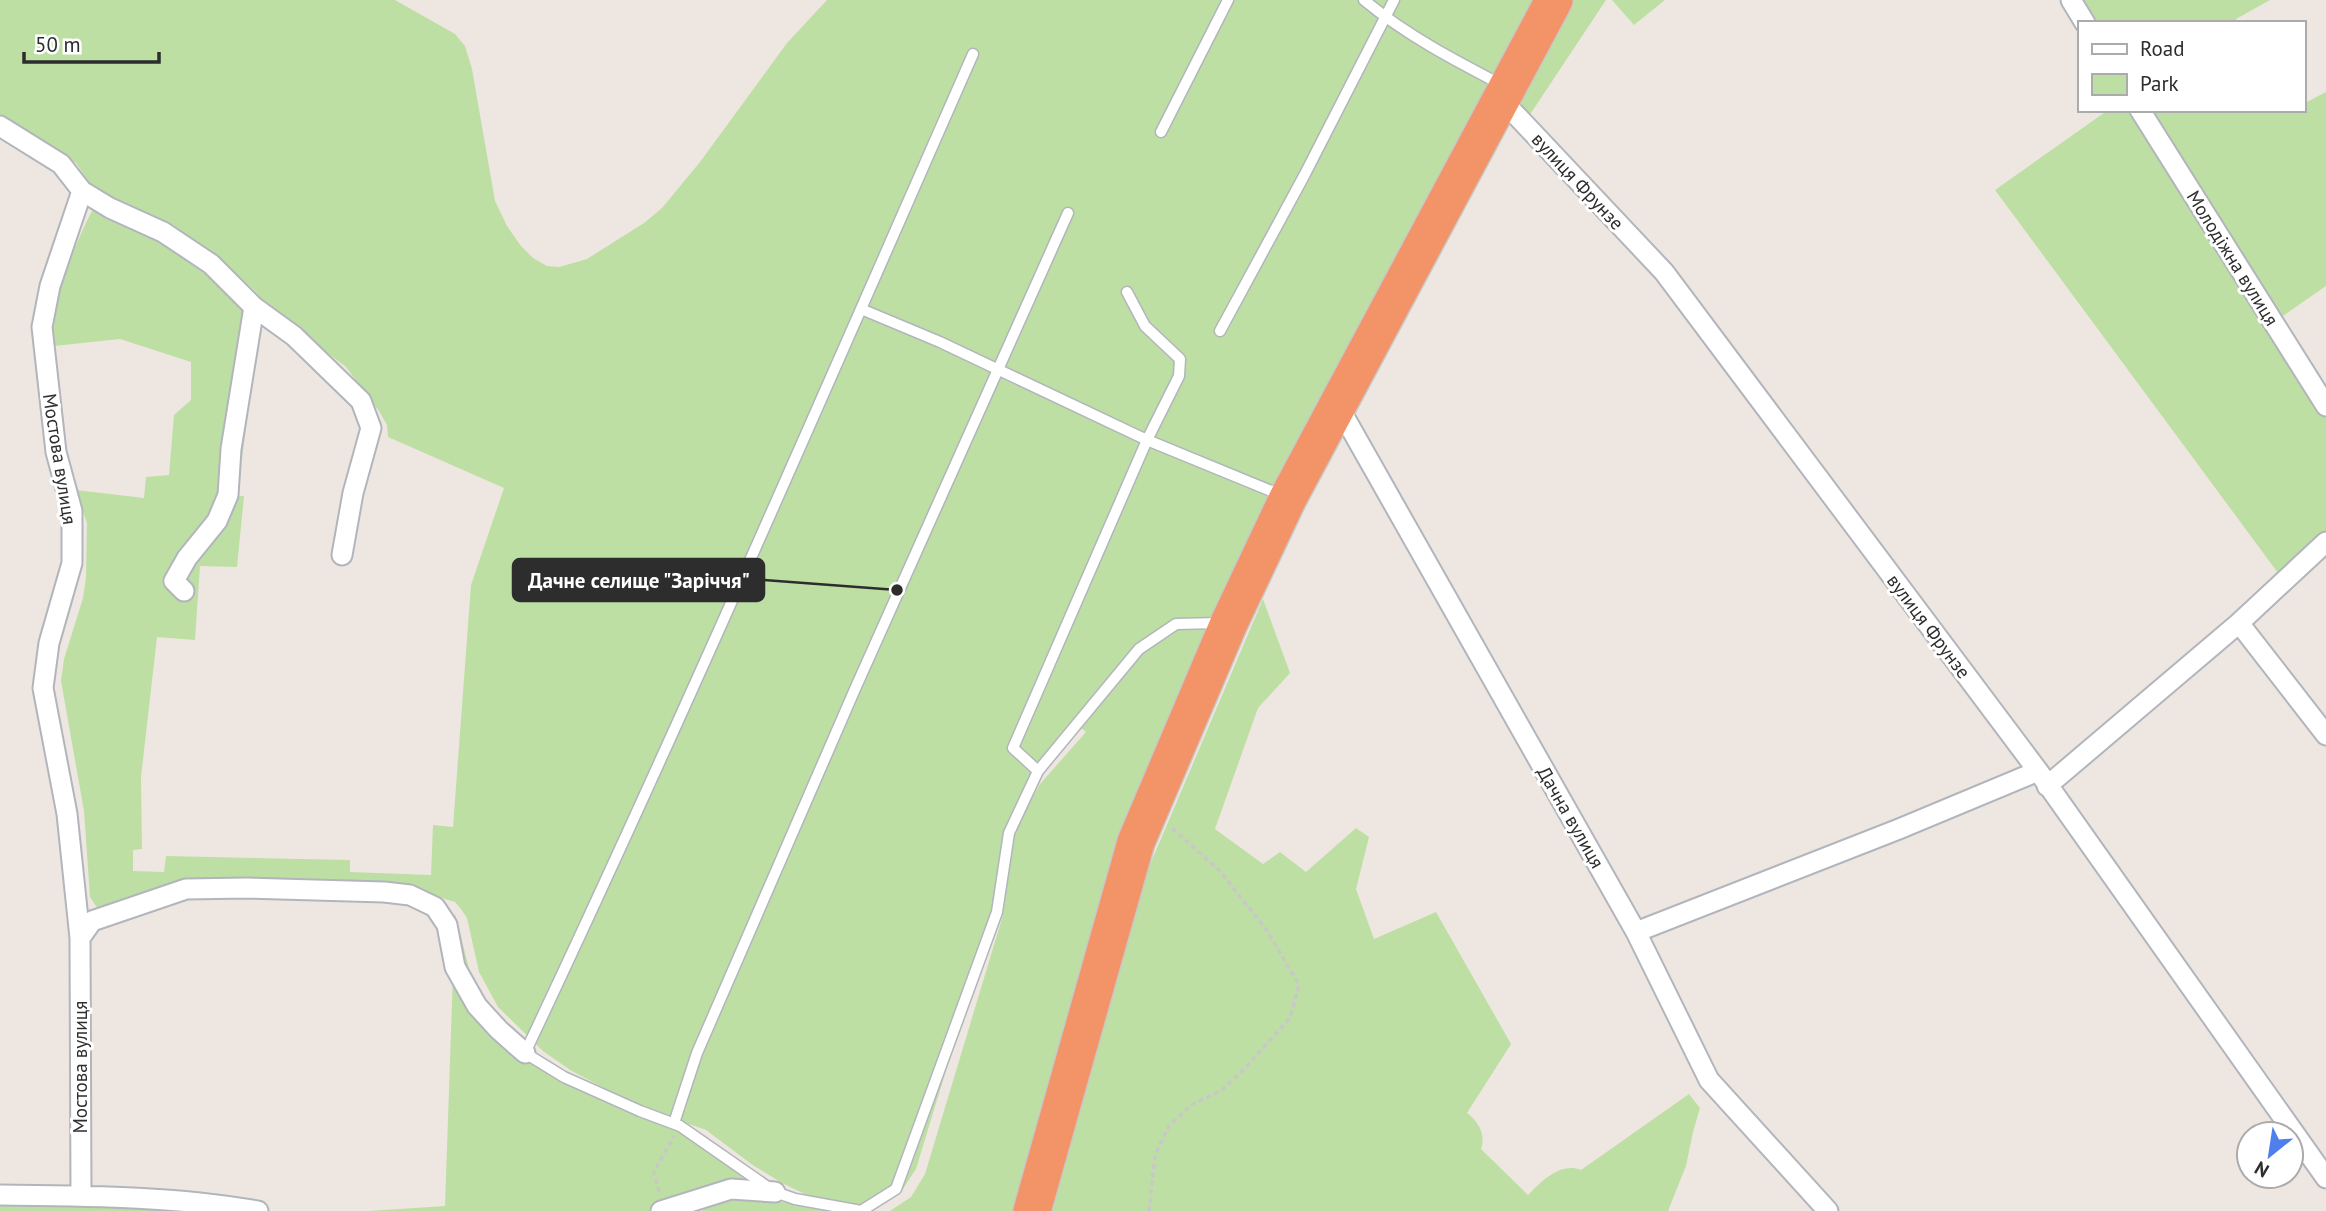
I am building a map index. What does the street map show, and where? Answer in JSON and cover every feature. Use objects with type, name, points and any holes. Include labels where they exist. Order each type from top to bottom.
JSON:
[{"type":"highway","points":[[1032,1211],[1136,842],[1229,623],[1287,498],[1554,0]]},
{"type":"street","points":[[2071,0],[2084,21]]},
{"type":"street","name":"вулиця Фрунзе","points":[[1503,93],[1664,272],[2042,778],[2326,1178]]},
{"type":"street","name":"Молодіжна вулиця","points":[[2141,112],[2326,406]]},
{"type":"street","points":[[0,126],[61,164],[82,191],[110,208],[163,232],[211,264],[254,307],[294,335],[361,401],[371,428],[353,493],[342,555]]},
{"type":"street","name":"Мостова вулиця","points":[[81,1196],[80,938],[67,814],[43,688],[49,643],[72,563],[72,511],[56,452],[42,327],[50,286],[82,191]]},
{"type":"street","points":[[184,591],[174,581],[187,558],[217,521],[228,495],[231,449],[254,307]]},
{"type":"street","name":"Дачна вулиця","points":[[1337,404],[1636,932],[1709,1080],[1828,1211]]},
{"type":"street","points":[[1636,932],[1899,829],[2042,778],[2239,623],[2326,542]]},
{"type":"street","points":[[2239,623],[2326,735]]},
{"type":"street","points":[[80,938],[92,921],[186,889],[247,888],[410,895],[435,908],[447,925],[455,967],[477,1006],[525,1053]]},
{"type":"street","points":[[662,1211],[731,1189],[775,1192]]},
{"type":"street","points":[[0,1195],[81,1196],[218,1204],[258,1211]]},
{"type":"lane","points":[[1161,132],[1228,0]]},
{"type":"lane","points":[[1364,0],[1385,18],[1503,93]]},
{"type":"lane","points":[[1220,331],[1305,174],[1394,0]]},
{"type":"lane","points":[[973,54],[622,848],[525,1053],[564,1077],[677,1125],[775,1192],[796,1199],[861,1210],[896,1189],[998,912],[1009,833],[1038,771],[1139,649],[1176,624],[1229,623]]},
{"type":"lane","points":[[677,1125],[696,1053],[1068,212]]},
{"type":"lane","points":[[1038,771],[1013,748],[1146,440],[1179,376],[1180,359],[1145,326],[1127,292]]},
{"type":"lane","points":[[861,309],[998,369],[1146,440],[1287,498]]},
{"type":"path","points":[[1149,1211],[1155,1155],[1169,1126],[1191,1105],[1222,1090],[1254,1058],[1290,1018],[1299,985],[1266,929],[1219,870],[1150,807]]},
{"type":"path","points":[[662,1211],[654,1171],[677,1125]]},
{"type":"green space","points":[[0,0],[395,0],[455,34],[465,46],[472,69],[495,201],[507,226],[521,246],[533,258],[547,266],[559,267],[587,259],[644,223],[662,208],[700,162],[787,43],[827,0],[1545,0],[1237,582],[1017,1211],[890,1211],[911,1197],[925,1174],[1003,915],[1011,845],[1016,827],[1040,784],[1086,732],[1075,723],[1031,778],[1007,825],[998,864],[994,913],[916,1169],[901,1192],[883,1202],[866,1206],[813,1198],[754,1166],[706,1130],[640,1107],[570,1070],[543,1051],[498,1007],[479,972],[467,918],[455,902],[429,894],[244,886],[98,909],[90,897],[84,811],[61,681],[64,659],[83,598],[86,577],[87,523],[76,490],[144,498],[146,477],[169,475],[174,415],[191,400],[191,362],[120,339],[54,346],[53,318],[58,292],[72,254],[95,206],[167,236],[261,316],[237,496],[244,496],[237,567],[200,566],[195,640],[157,637],[141,777],[142,849],[133,850],[133,871],[164,872],[166,856],[350,860],[350,872],[431,875],[433,825],[453,827],[471,585],[504,488],[388,437],[387,425],[379,411],[346,367],[267,307],[241,278],[191,242],[93,188],[76,163],[13,126],[0,115]]},
{"type":"green space","points":[[1573,0],[1606,0],[1529,116],[1520,106],[1520,98]]},
{"type":"green space","points":[[1612,0],[1665,0],[1634,25]]},
{"type":"green space","points":[[2080,0],[2270,0],[2236,19],[2237,21],[2092,21]]},
{"type":"green space","points":[[2326,92],[2326,286],[2280,318],[2147,112],[2305,112],[2305,103]]},
{"type":"green space","points":[[2105,112],[2137,112],[2326,410],[2326,539],[2281,577],[1995,190]]},
{"type":"green space","points":[[1263,599],[1290,673],[1258,708],[1215,829],[1263,864],[1280,852],[1306,872],[1356,828],[1369,837],[1356,889],[1374,939],[1436,912],[1511,1044],[1467,1113],[1480,1129],[1483,1139],[1481,1149],[1528,1195],[1552,1174],[1573,1168],[1581,1170],[1689,1094],[1700,1108],[1686,1166],[1668,1211],[1046,1211],[1140,888]]},
{"type":"green space","points":[[455,914],[470,972],[480,994],[491,1013],[538,1058],[565,1076],[703,1136],[731,1156],[758,1190],[689,1211],[369,1211],[445,1206]]},
{"type":"green space","points":[[759,1198],[834,1211],[702,1211],[729,1199]]},
{"type":"green space","points":[[0,1200],[235,1211],[0,1211]]},
{"type":"place","name":"Дачне селище \"Заріччя\"","points":[[897,590]]}]
